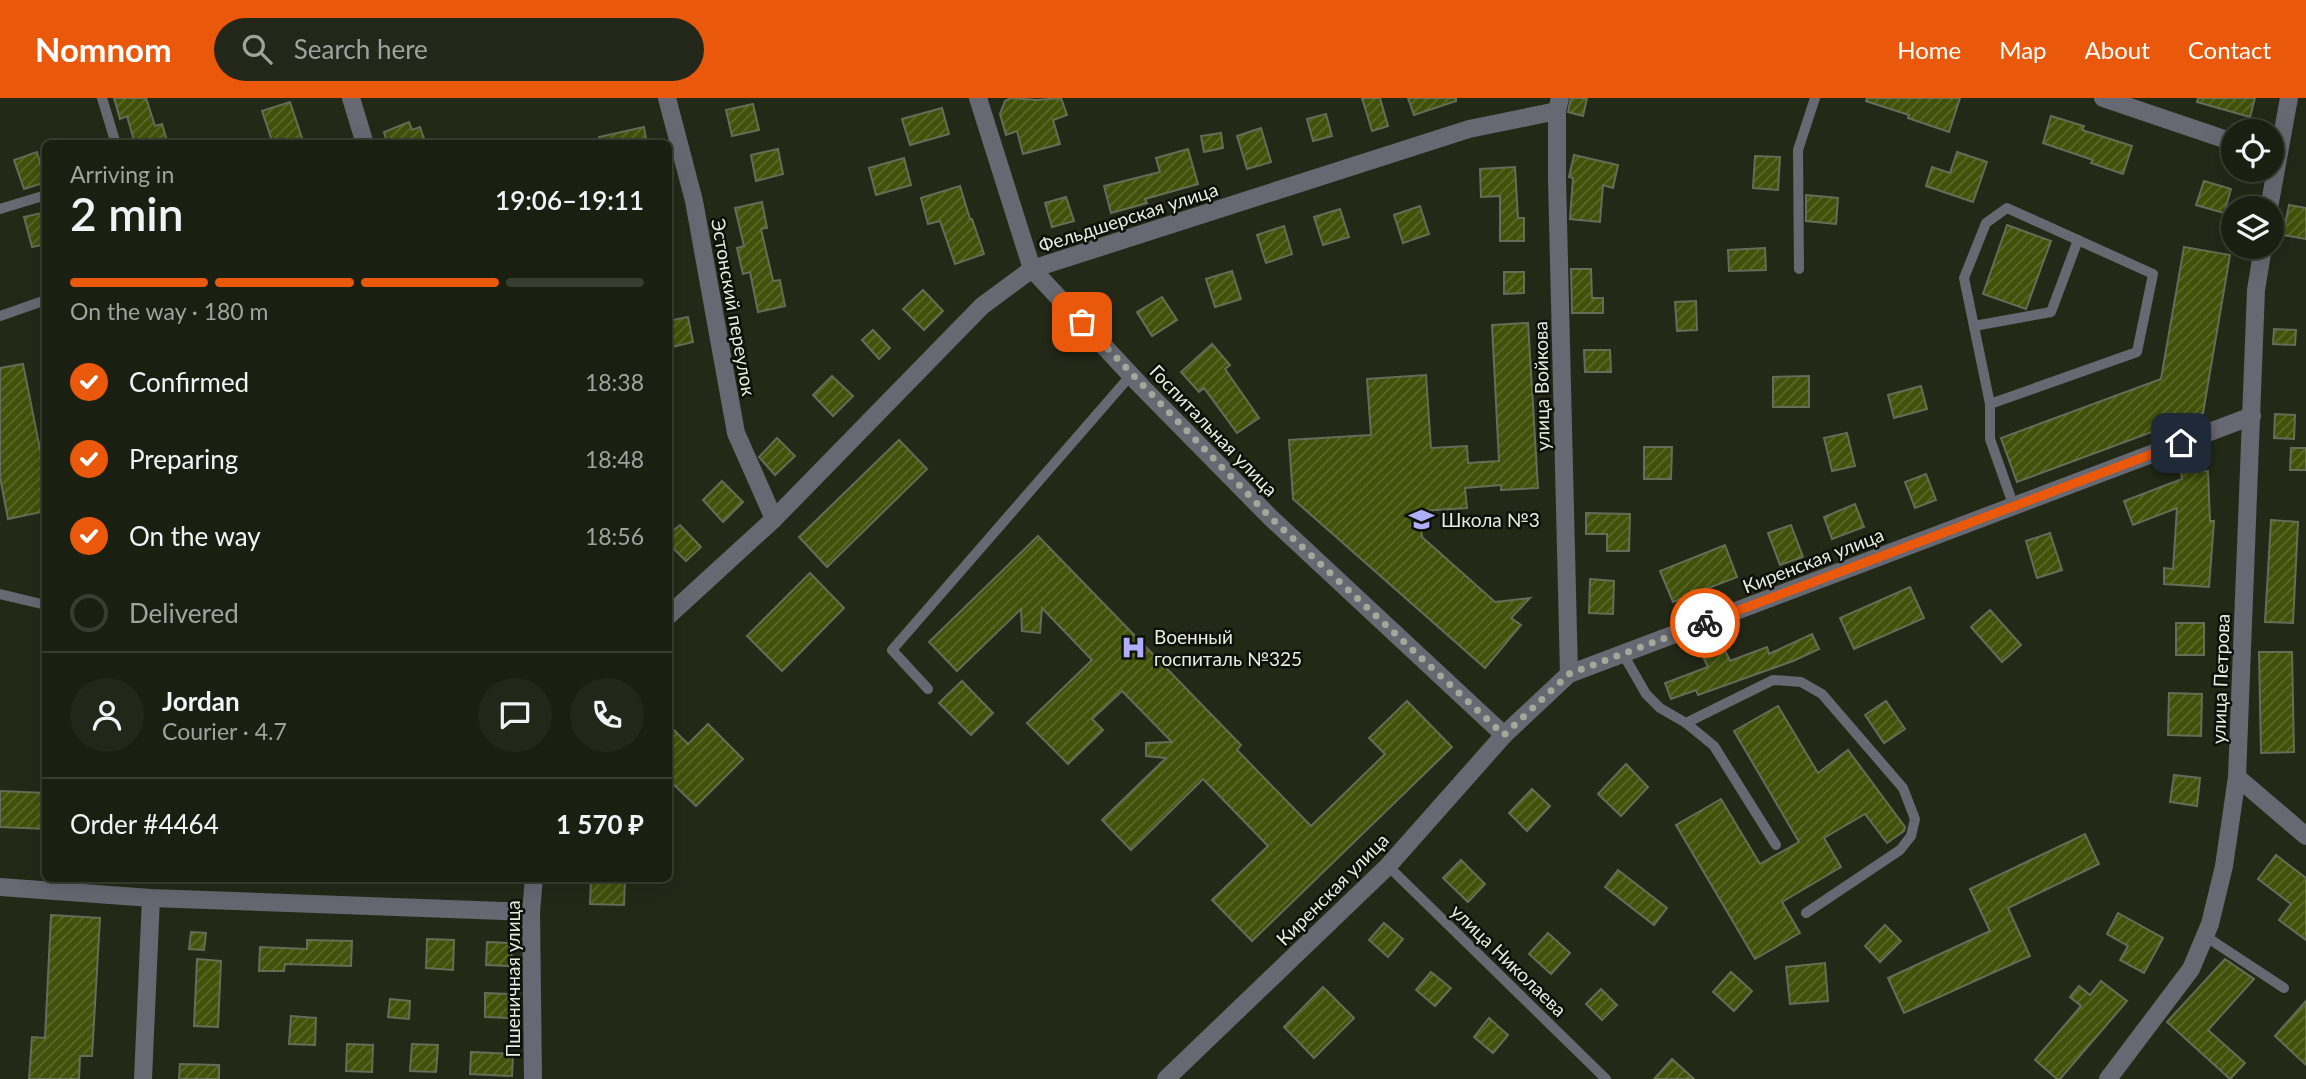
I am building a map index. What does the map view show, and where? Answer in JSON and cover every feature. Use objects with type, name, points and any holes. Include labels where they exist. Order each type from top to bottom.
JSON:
[{"type":"street","points":[[351,98],[364,140]]},
{"type":"street","name":"Эстонский переулок","points":[[667,98],[694,201],[736,433],[774,519]]},
{"type":"street","name":"Госпитальная улица","points":[[978,98],[1032,269],[1270,517],[1504,735]]},
{"type":"street","points":[[2103,98],[2221,138]]},
{"type":"street","points":[[2284,119],[2290,98]]},
{"type":"street","name":"Фельдшерская улица","points":[[672,612],[774,519],[982,306],[1032,269],[1469,129],[1559,104]]},
{"type":"street","name":"улица Войкова","points":[[1559,104],[1557,179],[1569,674]]},
{"type":"street","name":"улица Петрова","points":[[2108,1079],[2191,968],[2210,924],[2224,866],[2237,777],[2256,290],[2261,259]]},
{"type":"street","name":"Киренская улица","points":[[1166,1079],[1388,866],[1504,735],[1569,674],[2252,415]]},
{"type":"street","points":[[2237,777],[2306,836]]},
{"type":"street","name":"Пшеничная улица","points":[[533,1079],[531,912],[534,882]]},
{"type":"street","points":[[0,887],[151,898],[531,912]]},
{"type":"street","points":[[143,1079],[151,898]]},
{"type":"lane","points":[[102,98],[115,140]]},
{"type":"lane","points":[[1799,270],[1798,150],[1815,98]]},
{"type":"lane","points":[[0,209],[42,196]]},
{"type":"lane","points":[[1990,404],[2137,352],[2153,274],[2007,208],[1986,223],[1964,278],[1990,404],[1990,439],[2014,507]]},
{"type":"lane","points":[[1974,326],[2051,312],[2078,240]]},
{"type":"lane","points":[[0,316],[42,301]]},
{"type":"lane","points":[[928,689],[892,650],[1131,375]]},
{"type":"lane","points":[[0,593],[42,604]]},
{"type":"lane","points":[[1623,654],[1646,694],[1660,708],[1686,723],[1714,746],[1776,845]]},
{"type":"lane","points":[[1686,723],[1773,680],[1801,682],[1822,694],[1903,788],[1915,819],[1911,836],[1900,850],[1806,913]]},
{"type":"lane","name":"улица Николаева","points":[[1388,866],[1606,1079]]},
{"type":"lane","points":[[2205,936],[2284,988]]},
{"type":"building","points":[[114,98],[146,98],[155,126],[162,124],[167,140],[134,140],[127,116],[120,119]]},
{"type":"building","points":[[1011,98],[1061,98],[1067,115],[1053,120],[1060,144],[1023,154],[1017,131],[1006,135],[1000,114],[1005,101]]},
{"type":"building","points":[[1362,98],[1380,98],[1388,126],[1372,131]]},
{"type":"building","points":[[1408,98],[1456,98],[1456,101],[1414,115]]},
{"type":"building","points":[[1571,98],[1587,98],[1583,116],[1568,112]]},
{"type":"building","points":[[1867,98],[1960,98],[1949,132],[1866,101]]},
{"type":"building","points":[[2198,98],[2255,98],[2250,117],[2197,102]]},
{"type":"building","points":[[290,102],[303,140],[272,140],[262,111]]},
{"type":"building","points":[[753,104],[759,130],[732,136],[726,110]]},
{"type":"building","points":[[942,108],[949,134],[910,145],[902,119]]},
{"type":"building","points":[[1326,114],[1332,136],[1313,141],[1307,119]]},
{"type":"building","points":[[2051,116],[2084,126],[2082,130],[2132,146],[2123,174],[2091,163],[2093,160],[2043,143]]},
{"type":"building","points":[[409,122],[412,130],[420,127],[425,140],[383,140],[386,139],[384,132]]},
{"type":"building","points":[[644,127],[646,140],[599,140],[599,137]]},
{"type":"building","points":[[1261,128],[1271,162],[1247,169],[1237,136]]},
{"type":"building","points":[[1221,133],[1223,148],[1204,152],[1201,136]]},
{"type":"building","points":[[778,149],[783,174],[756,181],[751,155]]},
{"type":"building","points":[[1188,149],[1198,184],[1145,199],[1147,203],[1111,213],[1104,186],[1160,172],[1156,158]]},
{"type":"building","points":[[37,152],[42,169],[42,183],[24,189],[14,160]]},
{"type":"building","points":[[1957,152],[1987,162],[1973,202],[1926,186],[1932,167],[1950,173]]},
{"type":"building","points":[[1574,155],[1618,165],[1613,188],[1603,185],[1600,222],[1570,219],[1573,178],[1569,177]]},
{"type":"building","points":[[1755,156],[1780,157],[1778,190],[1753,188]]},
{"type":"building","points":[[904,158],[911,185],[876,195],[869,168]]},
{"type":"building","points":[[1515,167],[1518,218],[1524,218],[1524,241],[1500,241],[1500,196],[1481,197],[1480,169]]},
{"type":"building","points":[[2204,181],[2231,189],[2229,196],[2221,196],[2221,212],[2196,205]]},
{"type":"building","points":[[960,186],[984,254],[955,264],[940,221],[928,224],[921,198]]},
{"type":"building","points":[[1806,195],[1838,198],[1836,224],[1806,221]]},
{"type":"building","points":[[1066,197],[1074,221],[1052,227],[1045,203]]},
{"type":"building","points":[[762,202],[767,228],[761,229],[773,281],[780,280],[785,306],[758,312],[750,272],[743,274],[737,248],[744,246],[735,208]]},
{"type":"building","points":[[2289,205],[2306,208],[2306,239],[2284,235]]},
{"type":"building","points":[[1420,206],[1429,234],[1403,243],[1394,215]]},
{"type":"building","points":[[1340,209],[1349,237],[1323,245],[1314,217]]},
{"type":"building","points":[[42,213],[42,245],[32,247],[24,217]]},
{"type":"building","points":[[2007,225],[2051,241],[2026,309],[1983,294]]},
{"type":"building","points":[[1284,226],[1292,254],[1266,263],[1257,235]]},
{"type":"building","points":[[2184,247],[2221,253],[2221,259],[2229,259],[2203,413],[2017,482],[2001,438],[2161,379]]},
{"type":"building","points":[[1765,248],[1766,270],[1729,271],[1728,250]]},
{"type":"building","points":[[1571,269],[1591,269],[1592,298],[1603,298],[1603,313],[1572,313]]},
{"type":"building","points":[[1232,271],[1241,299],[1215,307],[1206,279]]},
{"type":"building","points":[[1504,272],[1524,272],[1524,293],[1504,294]]},
{"type":"building","points":[[923,290],[943,311],[924,330],[903,309]]},
{"type":"building","points":[[1162,297],[1177,320],[1152,336],[1137,312]]},
{"type":"building","points":[[1696,301],[1697,330],[1677,331],[1675,302]]},
{"type":"building","points":[[688,317],[693,342],[672,347],[672,320]]},
{"type":"building","points":[[1528,323],[1538,488],[1501,490],[1501,485],[1465,488],[1467,508],[1420,511],[1422,537],[1495,602],[1530,598],[1511,618],[1521,625],[1485,668],[1293,499],[1289,440],[1371,435],[1367,379],[1426,375],[1431,448],[1467,446],[1468,463],[1499,461],[1492,325]]},
{"type":"building","points":[[2274,329],[2296,330],[2295,345],[2273,344]]},
{"type":"building","points":[[873,330],[890,348],[879,359],[862,340]]},
{"type":"building","points":[[1212,344],[1230,365],[1225,369],[1259,418],[1237,433],[1204,388],[1199,392],[1181,372]]},
{"type":"building","points":[[1584,350],[1610,350],[1611,372],[1585,372]]},
{"type":"building","points":[[23,364],[42,459],[42,512],[8,519],[0,477],[0,368]]},
{"type":"building","points":[[832,376],[853,396],[833,416],[813,395]]},
{"type":"building","points":[[1809,376],[1809,407],[1773,407],[1773,377]]},
{"type":"building","points":[[1921,386],[1927,409],[1894,418],[1888,395]]},
{"type":"building","points":[[2275,414],[2295,415],[2294,439],[2274,438]]},
{"type":"building","points":[[1847,433],[1855,466],[1832,471],[1824,438]]},
{"type":"building","points":[[777,438],[795,456],[775,475],[759,457]]},
{"type":"building","points":[[899,440],[927,469],[827,567],[799,537]]},
{"type":"building","points":[[1644,447],[1672,447],[1671,479],[1644,479]]},
{"type":"building","points":[[2291,448],[2306,448],[2306,470],[2290,470]]},
{"type":"building","points":[[2208,471],[2210,521],[2214,521],[2209,587],[2164,584],[2164,568],[2173,569],[2177,508],[2133,525],[2124,501],[2182,479],[2181,472]]},
{"type":"building","points":[[1926,474],[1936,500],[1915,508],[1905,482]]},
{"type":"building","points":[[722,481],[743,502],[723,522],[703,500]]},
{"type":"building","points":[[1855,504],[1864,527],[1832,539],[1824,517]]},
{"type":"building","points":[[1586,513],[1630,514],[1629,551],[1607,551],[1607,534],[1586,534]]},
{"type":"building","points":[[2271,520],[2298,522],[2293,623],[2265,622]]},
{"type":"building","points":[[680,525],[701,547],[686,561],[672,547],[672,532]]},
{"type":"building","points":[[1791,525],[1803,557],[1780,565],[1768,533]]},
{"type":"building","points":[[2050,533],[2062,570],[2037,578],[2026,541]]},
{"type":"building","points":[[1038,536],[1241,745],[1237,750],[1311,826],[1385,754],[1369,738],[1407,701],[1452,747],[1252,941],[1212,900],[1268,846],[1203,779],[1131,850],[1102,820],[1166,758],[1146,756],[1146,743],[1172,742],[1122,691],[1092,719],[1103,730],[1068,764],[1027,723],[1092,660],[1042,608],[1040,633],[1022,631],[1021,609],[957,671],[929,642]]},
{"type":"building","points":[[1725,545],[1737,577],[1673,602],[1660,571]]},
{"type":"building","points":[[810,573],[844,608],[782,671],[747,636]]},
{"type":"building","points":[[1590,579],[1614,581],[1613,614],[1589,613]]},
{"type":"building","points":[[1910,587],[1924,618],[1854,649],[1840,618]]},
{"type":"building","points":[[1990,610],[2021,645],[2002,662],[1971,627]]},
{"type":"building","points":[[2176,623],[2204,623],[2204,655],[2176,655]]},
{"type":"building","points":[[1812,634],[1819,649],[1793,661],[1698,695],[1696,690],[1671,699],[1665,683],[1708,667],[1700,651],[1721,642],[1730,661],[1767,647],[1769,654]]},
{"type":"building","points":[[2259,652],[2292,652],[2294,752],[2261,753]]},
{"type":"building","points":[[962,681],[993,713],[971,735],[939,703]]},
{"type":"building","points":[[2169,693],[2202,694],[2201,736],[2168,735]]},
{"type":"building","points":[[1886,701],[1905,729],[1884,743],[1865,715]]},
{"type":"building","points":[[1778,706],[1818,773],[1848,750],[1905,827],[1904,831],[1887,843],[1865,814],[1824,838],[1841,867],[1782,902],[1800,933],[1755,959],[1676,825],[1721,799],[1760,864],[1799,842],[1734,731]]},
{"type":"building","points":[[708,724],[743,759],[696,806],[672,783],[672,728],[688,744]]},
{"type":"building","points":[[1626,764],[1648,787],[1621,816],[1598,794]]},
{"type":"building","points":[[2174,775],[2200,778],[2197,806],[2170,802]]},
{"type":"building","points":[[1532,789],[1550,806],[1527,831],[1509,813]]},
{"type":"building","points":[[0,791],[42,793],[42,829],[0,827]]},
{"type":"building","points":[[2085,834],[2099,864],[2008,908],[2030,956],[1904,1013],[1888,978],[1990,931],[1970,889]]},
{"type":"building","points":[[2276,855],[2306,878],[2306,940],[2279,920],[2291,904],[2258,879]]},
{"type":"building","points":[[1461,860],[1485,884],[1468,902],[1443,878]]},
{"type":"building","points":[[1618,870],[1667,908],[1654,925],[1605,887]]},
{"type":"building","points":[[591,882],[625,882],[624,905],[590,904]]},
{"type":"building","points":[[2118,913],[2163,938],[2144,973],[2120,960],[2128,946],[2107,934]]},
{"type":"building","points":[[51,915],[100,918],[92,1056],[80,1056],[79,1079],[29,1079],[32,1037],[45,1038]]},
{"type":"building","points":[[1384,923],[1403,939],[1388,957],[1369,940]]},
{"type":"building","points":[[1885,925],[1901,941],[1880,962],[1865,946]]},
{"type":"building","points":[[191,932],[206,933],[204,950],[189,949]]},
{"type":"building","points":[[1548,933],[1570,953],[1551,974],[1529,954]]},
{"type":"building","points":[[427,939],[454,940],[453,970],[426,968]]},
{"type":"building","points":[[307,940],[352,941],[351,966],[285,964],[284,971],[259,971],[260,947],[307,949]]},
{"type":"building","points":[[487,942],[512,943],[511,966],[486,965]]},
{"type":"building","points":[[197,959],[221,961],[218,1027],[194,1026]]},
{"type":"building","points":[[2225,959],[2254,979],[2208,1030],[2245,1063],[2230,1079],[2167,1022]]},
{"type":"building","points":[[1825,963],[1828,1001],[1790,1004],[1786,967]]},
{"type":"building","points":[[1431,972],[1451,988],[1435,1006],[1416,990]]},
{"type":"building","points":[[1731,972],[1752,991],[1734,1011],[1713,992]]},
{"type":"building","points":[[2101,981],[2127,1001],[2060,1079],[2057,1079],[2035,1060],[2081,1006],[2070,997],[2079,986],[2090,995]]},
{"type":"building","points":[[1323,987],[1354,1018],[1314,1058],[1284,1027]]},
{"type":"building","points":[[1601,989],[1617,1005],[1602,1020],[1586,1004]]},
{"type":"building","points":[[485,993],[513,994],[512,1018],[485,1017]]},
{"type":"building","points":[[390,999],[410,1001],[409,1019],[388,1017]]},
{"type":"building","points":[[2306,1001],[2306,1065],[2275,1036]]},
{"type":"building","points":[[291,1016],[316,1018],[315,1045],[289,1044]]},
{"type":"building","points":[[1489,1018],[1508,1035],[1493,1053],[1474,1037]]},
{"type":"building","points":[[347,1044],[373,1045],[372,1072],[346,1071]]},
{"type":"building","points":[[412,1044],[438,1045],[436,1072],[410,1071]]},
{"type":"building","points":[[471,1052],[513,1054],[512,1076],[470,1074]]},
{"type":"building","points":[[1672,1059],[1694,1079],[1654,1079]]},
{"type":"building","points":[[180,1064],[219,1065],[219,1079],[179,1079]]},
{"type":"way so far","points":[[1082,322],[1270,517],[1504,735],[1569,674],[1705,623]]},
{"type":"place","name":"Школа №3","points":[[1421,519]]},
{"type":"place","name":"Военный госпиталь №325","points":[[1134,647]]},
{"type":"route","points":[[1705,623],[2181,443]]}]
